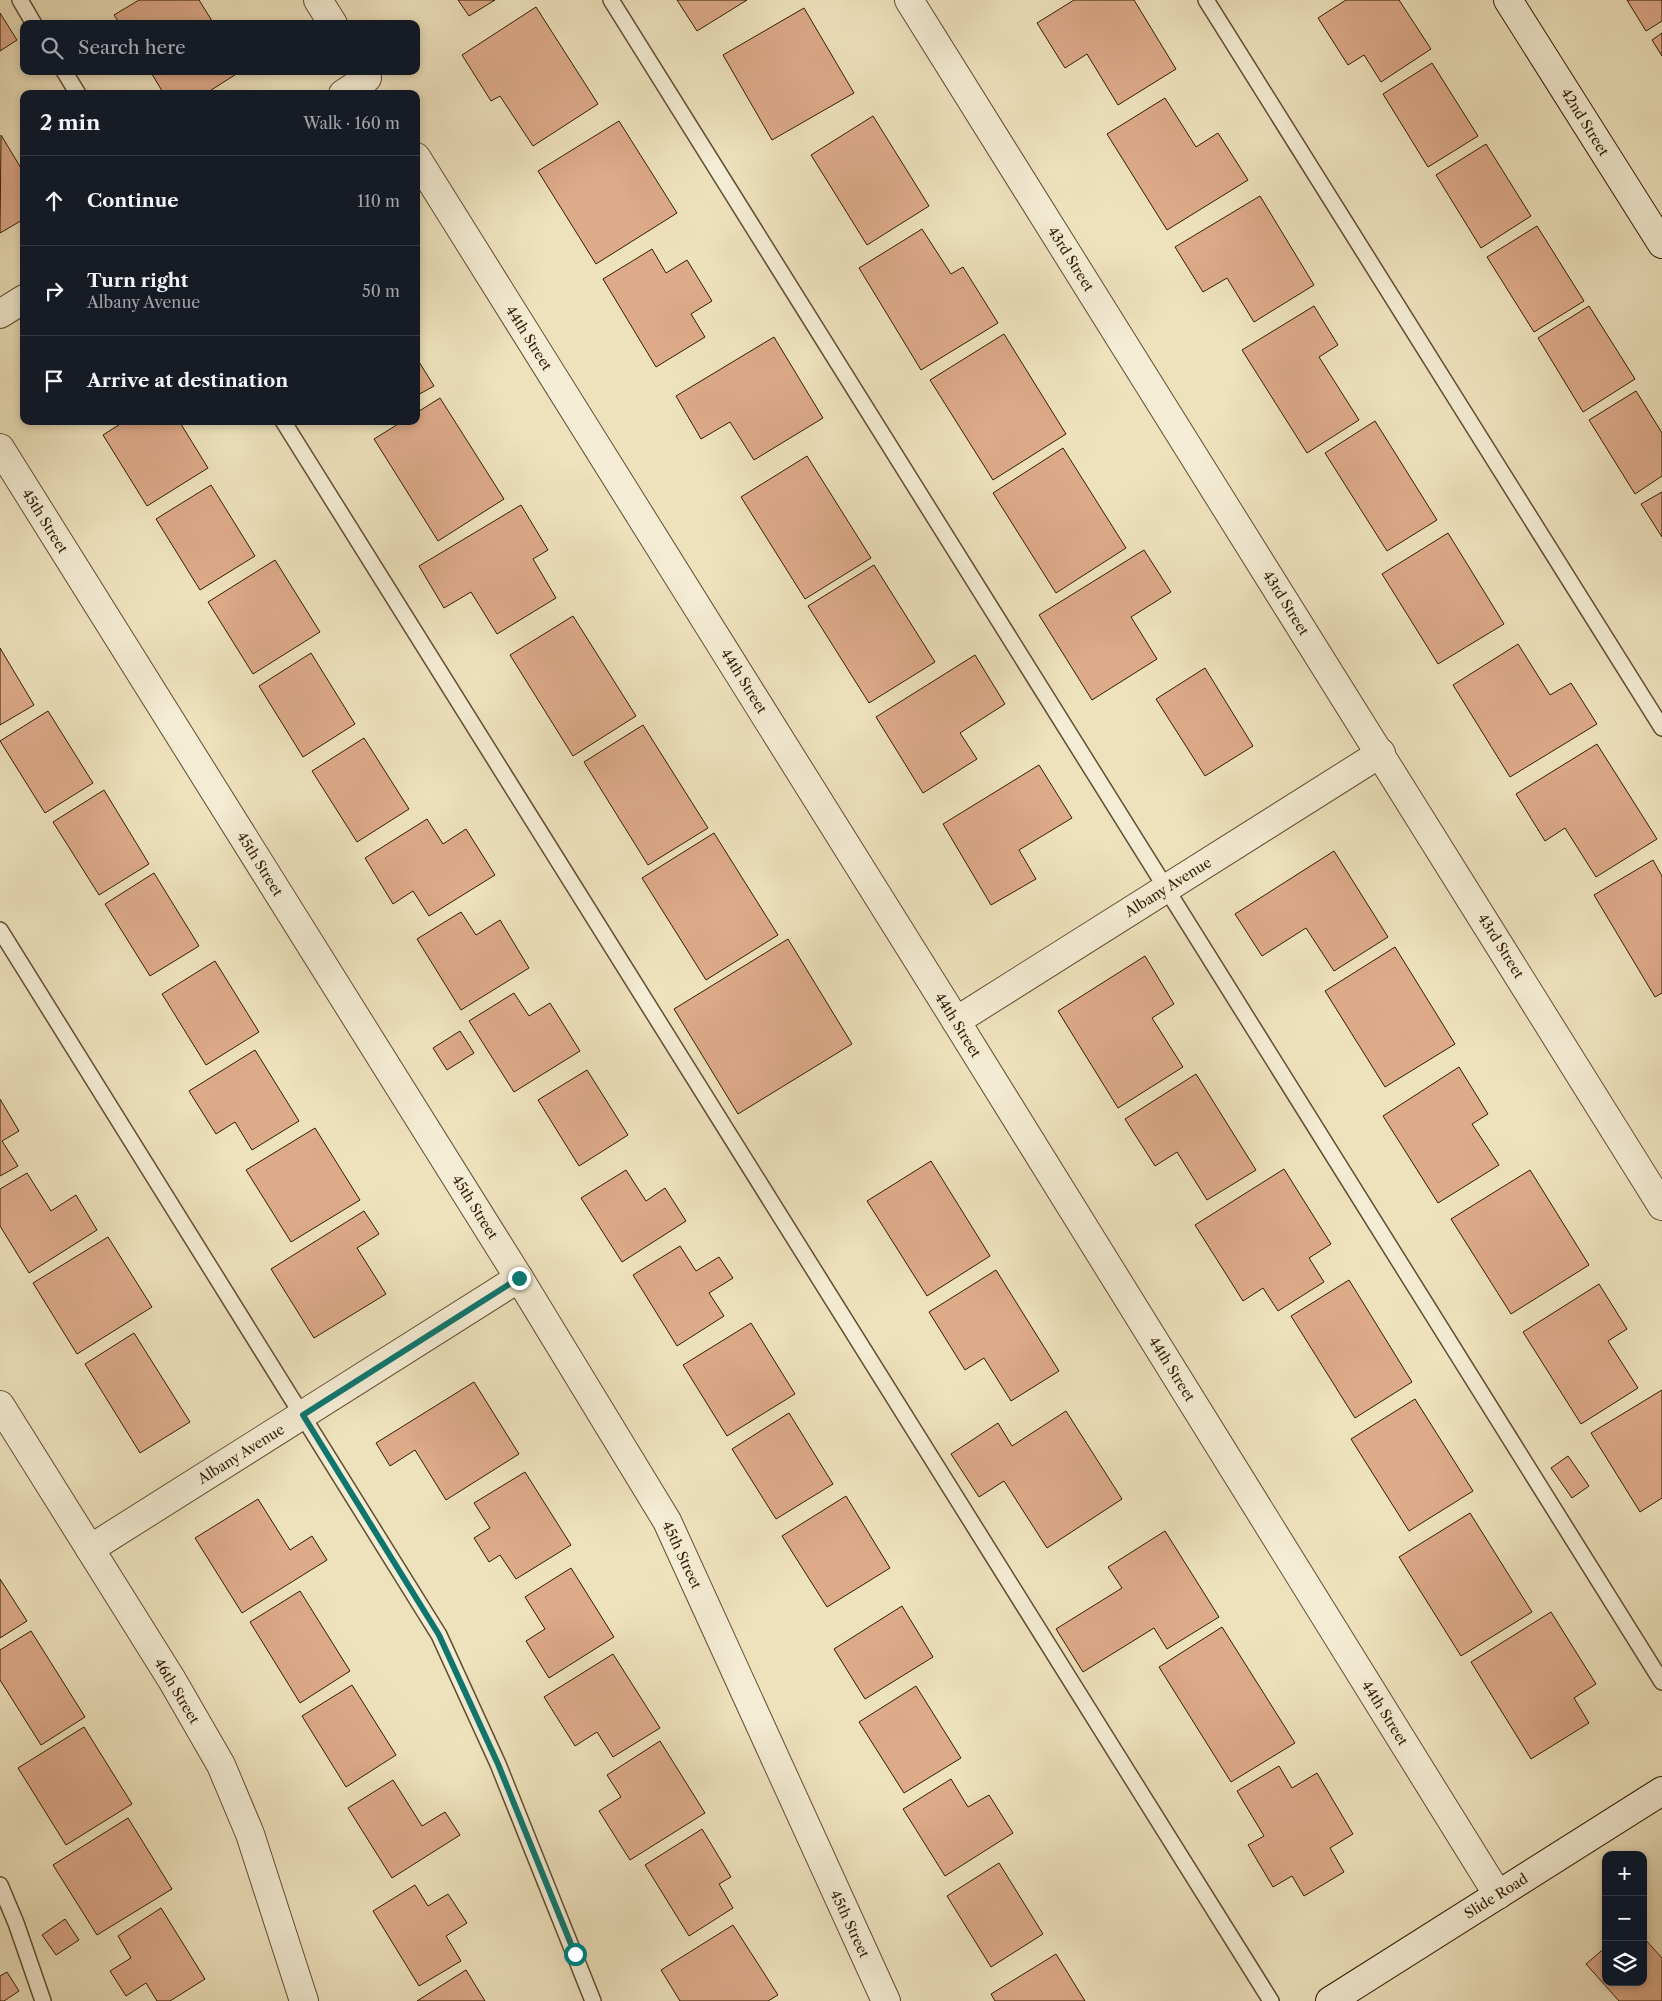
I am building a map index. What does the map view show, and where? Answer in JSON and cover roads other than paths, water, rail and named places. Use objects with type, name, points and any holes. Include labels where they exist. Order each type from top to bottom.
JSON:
[{"type":"street","points":[[318,0],[330,20]]},
{"type":"street","name":"43rd Street","points":[[909,0],[1662,1206]]},
{"type":"street","name":"42nd Street","points":[[1508,0],[1662,244]]},
{"type":"street","points":[[351,90],[369,81]]},
{"type":"street","name":"44th Street","points":[[420,163],[956,1021],[1498,1894]]},
{"type":"street","points":[[0,314],[20,302]]},
{"type":"street","name":"45th Street","points":[[0,448],[519,1278],[667,1521],[886,2001]]},
{"type":"street","name":"Albany Avenue","points":[[956,1021],[1380,754]]},
{"type":"street","name":"Albany Avenue","points":[[90,1549],[519,1278]]},
{"type":"street","name":"46th Street","points":[[0,1405],[172,1680],[220,1765],[250,1834],[304,2001]]},
{"type":"street","name":"Slide Road","points":[[1330,2001],[1662,1791]]},
{"type":"lane","points":[[20,0],[32,20]]},
{"type":"lane","points":[[611,0],[1662,1682]]},
{"type":"lane","points":[[1206,0],[1662,728]]},
{"type":"lane","points":[[66,75],[76,90]]},
{"type":"lane","points":[[286,425],[1271,2001]]},
{"type":"lane","points":[[0,930],[439,1635],[498,1764],[594,2001]]},
{"type":"lane","points":[[0,1885],[16,1922],[43,2001]]}]
